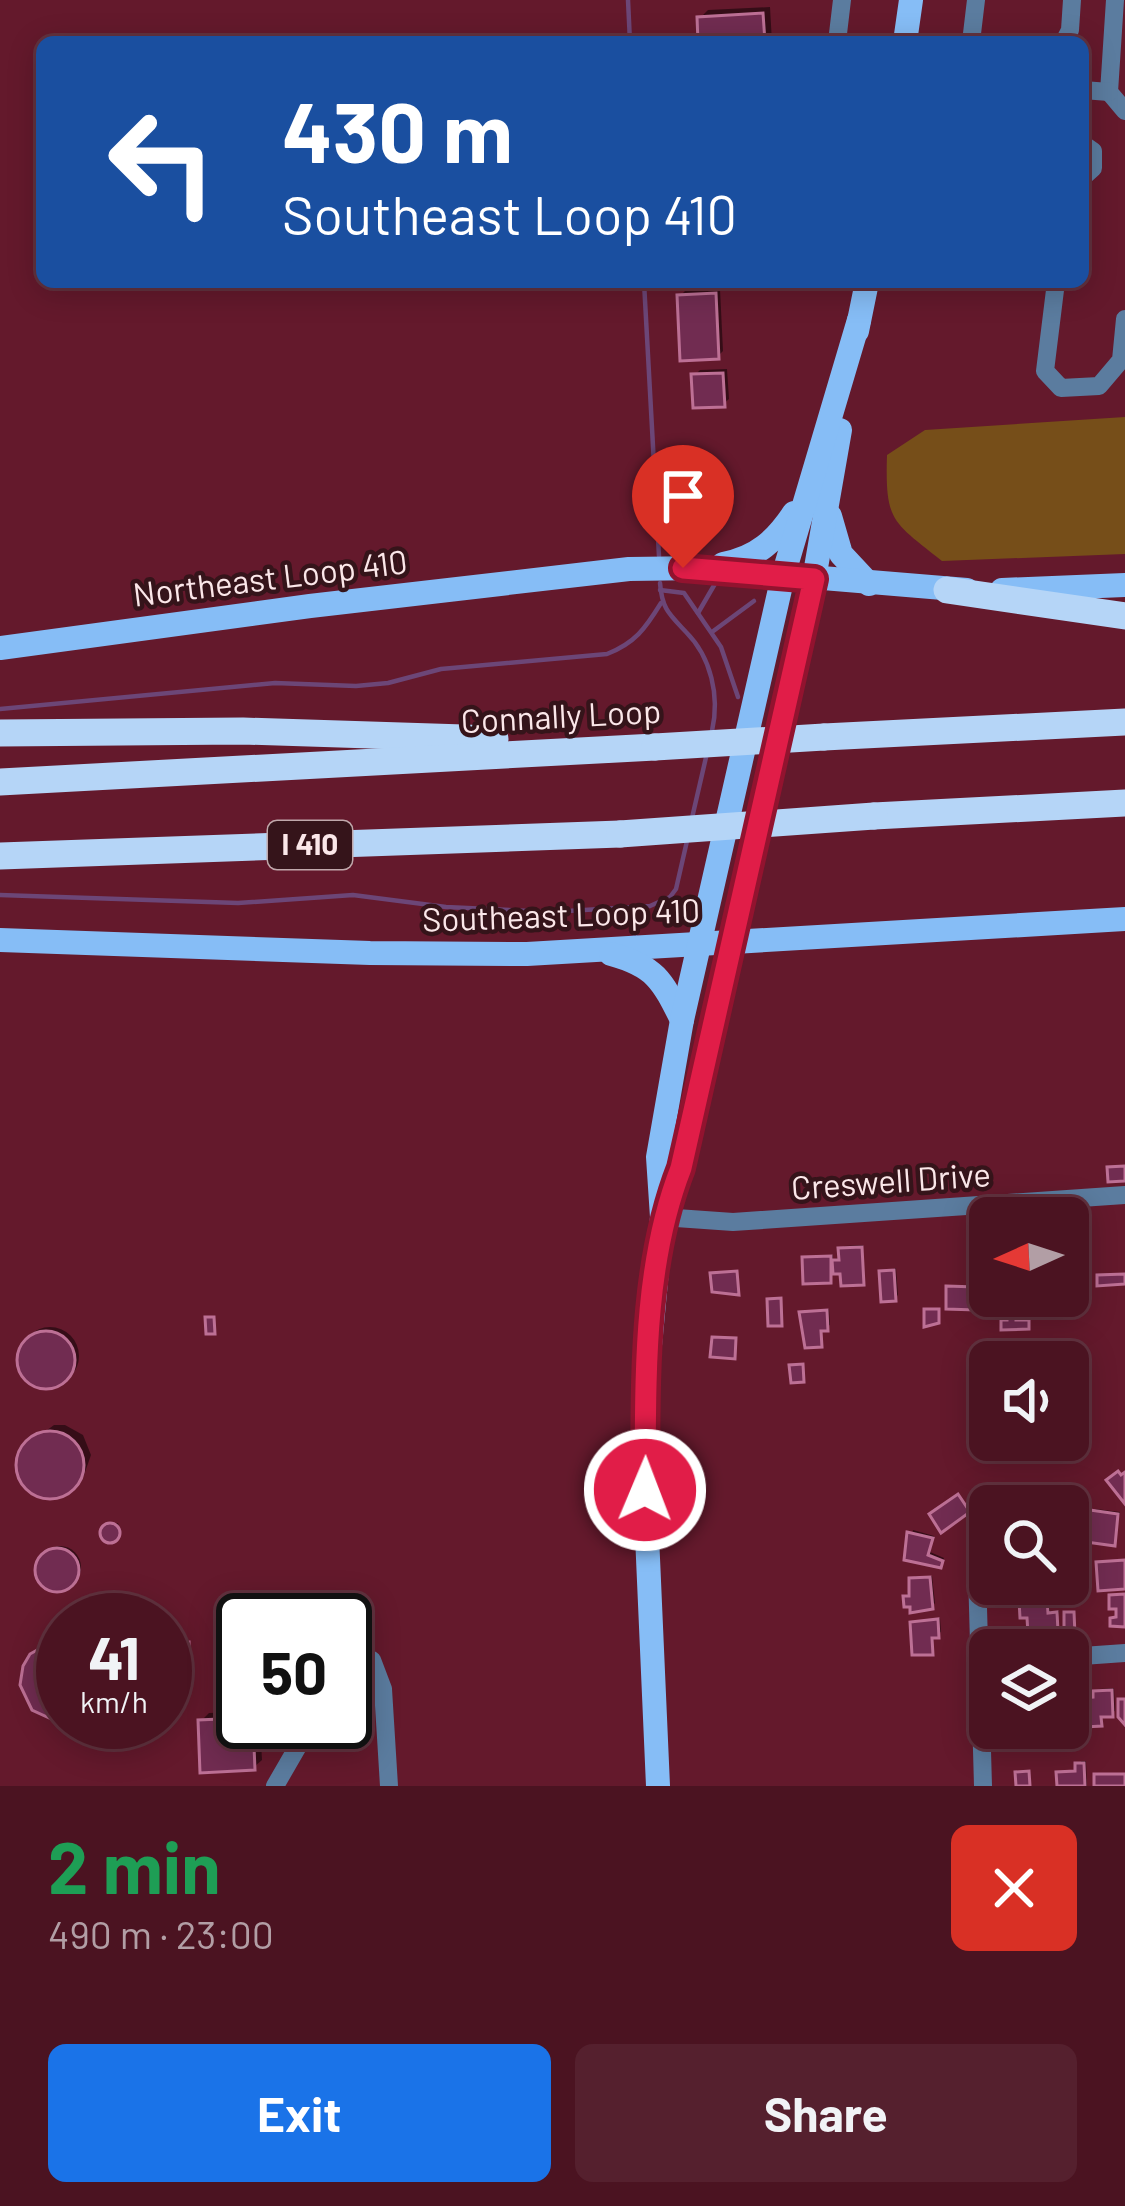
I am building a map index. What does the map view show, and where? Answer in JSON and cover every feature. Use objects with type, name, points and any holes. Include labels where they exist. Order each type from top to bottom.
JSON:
[{"type":"highway","points":[[947,590],[1125,616]]},
{"type":"highway","name":"Connally Loop","points":[[0,782],[1125,722]]},
{"type":"highway","points":[[0,733],[376,735],[525,741],[551,752]]},
{"type":"highway","name":"I 410","points":[[0,856],[620,834],[1125,803]]},
{"type":"highway","points":[[0,869],[101,852]]},
{"type":"main road","points":[[906,36],[910,0]]},
{"type":"main road","points":[[662,1217],[681,1168],[814,579],[818,497],[866,288]]},
{"type":"main road","points":[[701,568],[739,562],[761,551],[818,497]]},
{"type":"main road","points":[[658,1786],[645,1490],[651,1306],[662,1217],[658,1157],[682,1020],[783,576],[818,497]]},
{"type":"main road","points":[[818,497],[841,554],[869,584]]},
{"type":"main road","points":[[701,568],[947,590],[1125,584]]},
{"type":"main road","name":"Northeast Loop 410","points":[[0,648],[549,577],[701,568]]},
{"type":"main road","name":"Southeast Loop 410","points":[[0,940],[370,953],[603,952],[700,942],[1125,919]]},
{"type":"main road","points":[[603,952],[640,962],[660,979],[682,1020]]},
{"type":"street","points":[[838,36],[842,0]]},
{"type":"street","points":[[972,36],[976,0]]},
{"type":"street","points":[[1067,36],[1072,0]]},
{"type":"street","points":[[1115,0],[1109,92],[1125,111]]},
{"type":"street","points":[[1089,90],[1109,92]]},
{"type":"street","points":[[1056,288],[1045,371],[1061,388],[1099,386],[1121,360],[1125,319]]},
{"type":"street","name":"Creswell Drive","points":[[662,1217],[734,1222],[1125,1195]]},
{"type":"street","points":[[1089,1656],[1125,1654]]},
{"type":"street","points":[[372,1659],[382,1689],[389,1786]]},
{"type":"street","points":[[275,1786],[296,1749]]},
{"type":"street","points":[[983,1749],[983,1786]]},
{"type":"shaded area","points":[[1125,417],[1125,554],[942,561],[902,528],[890,507],[887,455],[925,430]]},
{"type":"building","points":[[763,13],[765,36],[698,36],[697,17]]},
{"type":"building","points":[[716,293],[719,359],[680,361],[677,295]]},
{"type":"building","points":[[723,373],[725,407],[693,408],[691,374]]},
{"type":"building","points":[[1125,1166],[1125,1181],[1108,1182],[1107,1167]]},
{"type":"building","points":[[862,1247],[864,1285],[841,1286],[840,1274],[833,1274],[832,1260],[839,1260],[838,1248]]},
{"type":"building","points":[[831,1256],[831,1283],[803,1284],[802,1257]]},
{"type":"building","points":[[894,1270],[896,1301],[881,1302],[879,1271]]},
{"type":"building","points":[[737,1271],[739,1295],[712,1292],[710,1273]]},
{"type":"building","points":[[1125,1274],[1125,1284],[1097,1286],[1097,1275]]},
{"type":"building","points":[[946,1286],[969,1287],[969,1310],[946,1309]]},
{"type":"building","points":[[781,1298],[782,1326],[768,1326],[767,1299]]},
{"type":"building","points":[[924,1309],[939,1309],[939,1323],[924,1327]]},
{"type":"building","points":[[827,1310],[828,1331],[821,1331],[822,1347],[805,1348],[799,1312]]},
{"type":"building","points":[[205,1317],[214,1317],[215,1334],[206,1334]]},
{"type":"building","points":[[1001,1320],[1029,1320],[1029,1329],[1001,1330]]},
{"type":"building","points":[[46,1331],[67,1339],[75,1360],[67,1381],[46,1389],[25,1381],[17,1360],[25,1339]]},
{"type":"building","points":[[712,1337],[736,1338],[735,1359],[710,1357]]},
{"type":"building","points":[[803,1364],[804,1382],[791,1383],[789,1365]]},
{"type":"building","points":[[50,1431],[74,1441],[84,1465],[74,1489],[50,1499],[26,1489],[16,1465],[26,1441]]},
{"type":"building","points":[[1118,1471],[1125,1472],[1125,1504],[1106,1480]]},
{"type":"building","points":[[958,1494],[969,1510],[941,1533],[929,1514]]},
{"type":"building","points":[[1090,1510],[1118,1514],[1115,1546],[1089,1542]]},
{"type":"building","points":[[110,1523],[120,1533],[110,1543],[100,1533]]},
{"type":"building","points":[[907,1532],[933,1538],[928,1555],[943,1561],[941,1568],[904,1560]]},
{"type":"building","points":[[57,1548],[72,1555],[79,1570],[72,1585],[57,1592],[42,1585],[35,1570],[42,1555]]},
{"type":"building","points":[[1125,1560],[1125,1589],[1098,1591],[1096,1562]]},
{"type":"building","points":[[930,1577],[933,1609],[910,1613],[903,1596],[909,1596],[909,1578]]},
{"type":"building","points":[[1125,1594],[1125,1627],[1110,1626],[1116,1609],[1109,1609],[1109,1595]]},
{"type":"building","points":[[1019,1605],[1047,1605],[1048,1613],[1057,1612],[1058,1629],[1028,1629],[1027,1618],[1020,1618]]},
{"type":"building","points":[[1064,1612],[1074,1612],[1075,1629],[1064,1629]]},
{"type":"building","points":[[938,1619],[939,1638],[932,1638],[933,1655],[912,1655],[910,1622]]},
{"type":"building","points":[[36,1651],[36,1712],[20,1685],[30,1654]]},
{"type":"building","points":[[1112,1690],[1113,1717],[1101,1717],[1102,1726],[1089,1727],[1093,1691]]},
{"type":"building","points":[[1118,1699],[1125,1699],[1125,1725],[1118,1717]]},
{"type":"building","points":[[216,1719],[216,1749],[254,1749],[255,1770],[200,1773],[198,1720]]},
{"type":"building","points":[[1075,1763],[1084,1763],[1085,1786],[1057,1786],[1056,1772],[1075,1771]]},
{"type":"building","points":[[1029,1771],[1030,1786],[1016,1786],[1015,1772]]},
{"type":"building","points":[[1094,1774],[1125,1774],[1125,1786],[1094,1786]]},
{"type":"waterway","points":[[628,0],[630,36]]},
{"type":"waterway","points":[[644,288],[659,556]]},
{"type":"waterway","points":[[698,613],[716,582]]},
{"type":"waterway","points":[[660,583],[667,611],[695,642],[707,665],[714,691],[712,731]]},
{"type":"waterway","points":[[660,590],[684,593],[721,647],[738,697]]},
{"type":"waterway","points":[[712,632],[754,601]]},
{"type":"waterway","points":[[0,709],[275,683],[356,686],[441,669],[607,654],[638,634],[661,603]]},
{"type":"waterway","points":[[692,818],[707,753]]},
{"type":"waterway","points":[[0,895],[238,903],[353,895],[446,907],[551,912],[650,906],[676,889],[687,841]]},
{"type":"waterway","points":[[671,899],[690,921]]},
{"type":"waterway","points":[[633,907],[635,936]]},
{"type":"route","points":[[645,1490],[650,1327],[662,1217],[681,1168],[814,579],[683,568]]}]
